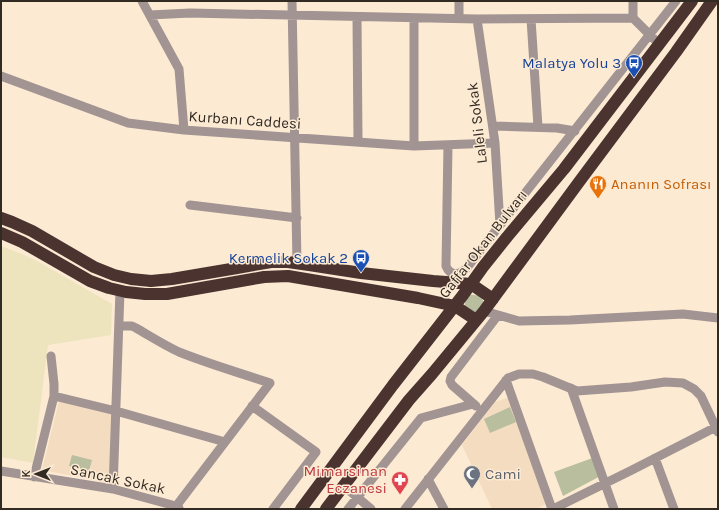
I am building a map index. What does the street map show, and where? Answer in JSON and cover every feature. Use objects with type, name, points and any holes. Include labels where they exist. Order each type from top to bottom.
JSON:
[{"type":"highway","name":"Gaffar Okan Bulvarı","points":[[301,509],[393,385],[455,306],[507,236],[564,169],[692,1]]},
{"type":"highway","points":[[326,509],[409,400],[493,299],[712,1]]},
{"type":"highway","points":[[1,218],[28,229],[94,267],[114,275],[131,279],[162,281],[271,262],[298,263],[361,273],[471,284],[493,299]]},
{"type":"highway","points":[[1,233],[22,242],[90,281],[120,291],[145,294],[167,294],[264,278],[288,276],[411,297],[455,306],[480,315]]},
{"type":"street","points":[[142,1],[179,69],[184,130]]},
{"type":"street","points":[[292,1],[298,263]]},
{"type":"street","points":[[459,1],[459,18]]},
{"type":"street","points":[[633,1],[633,18]]},
{"type":"street","points":[[448,145],[446,266],[451,273],[455,274],[466,269],[676,1]]},
{"type":"street","points":[[150,15],[190,13],[477,19],[633,18],[659,44]]},
{"type":"street","points":[[357,17],[358,142]]},
{"type":"street","points":[[414,18],[414,146]]},
{"type":"street","name":"Laleli Sokak","points":[[477,19],[496,143],[500,225]]},
{"type":"street","points":[[531,19],[538,127]]},
{"type":"street","name":"Kurbanı Caddesi","points":[[1,76],[128,123],[184,130],[414,146],[496,143]]},
{"type":"street","points":[[493,126],[575,130]]},
{"type":"street","points":[[190,205],[297,218]]},
{"type":"street","points":[[113,489],[120,291]]},
{"type":"street","points":[[480,315],[498,315],[519,321],[683,314],[718,318]]},
{"type":"street","points":[[482,411],[452,385],[450,381],[451,377],[498,315]]},
{"type":"street","points":[[119,326],[132,326],[179,351],[207,362],[270,382],[176,508]]},
{"type":"street","points":[[34,477],[54,396],[51,356]]},
{"type":"street","points":[[405,509],[506,380],[515,375],[528,373],[577,390],[631,387],[665,382],[683,383],[694,389],[701,396],[717,428],[552,509],[506,380]]},
{"type":"street","points":[[571,388],[614,509]]},
{"type":"street","points":[[54,396],[116,411],[225,442]]},
{"type":"street","points":[[348,509],[421,418],[473,404]]},
{"type":"street","points":[[252,406],[316,452],[273,509]]},
{"type":"street","points":[[655,458],[674,509]]},
{"type":"street","name":"Sancak Sokak","points":[[1,471],[113,489],[176,508]]},
{"type":"street","points":[[428,479],[444,509]]},
{"type":"street","points":[[344,486],[371,509]]},
{"type":"shaded area","points":[[510,397],[548,503],[536,509],[492,509],[462,445],[495,402]]},
{"type":"shaded area","points":[[59,401],[113,414],[109,477],[105,482],[42,470]]},
{"type":"green space","points":[[470,295],[479,296],[484,303],[477,314],[465,308],[465,301]]},
{"type":"green space","points":[[510,407],[516,422],[490,433],[484,419]]},
{"type":"green space","points":[[72,455],[92,460],[89,471],[69,466]]},
{"type":"green space","points":[[598,456],[606,473],[563,496],[554,472]]},
{"type":"sand","points":[[1,246],[37,261],[112,304],[111,335],[48,345],[33,463],[1,457]]},
{"type":"place","name":"Malatya Yolu 3","points":[[634,78]]},
{"type":"place","name":"Ananın Sofrası","points":[[598,199]]},
{"type":"place","name":"Kermelik Sokak 2","points":[[361,273]]},
{"type":"place","name":"Cami","points":[[472,489]]},
{"type":"place","name":"Mimarsinan Eczanesi","points":[[400,495]]}]
